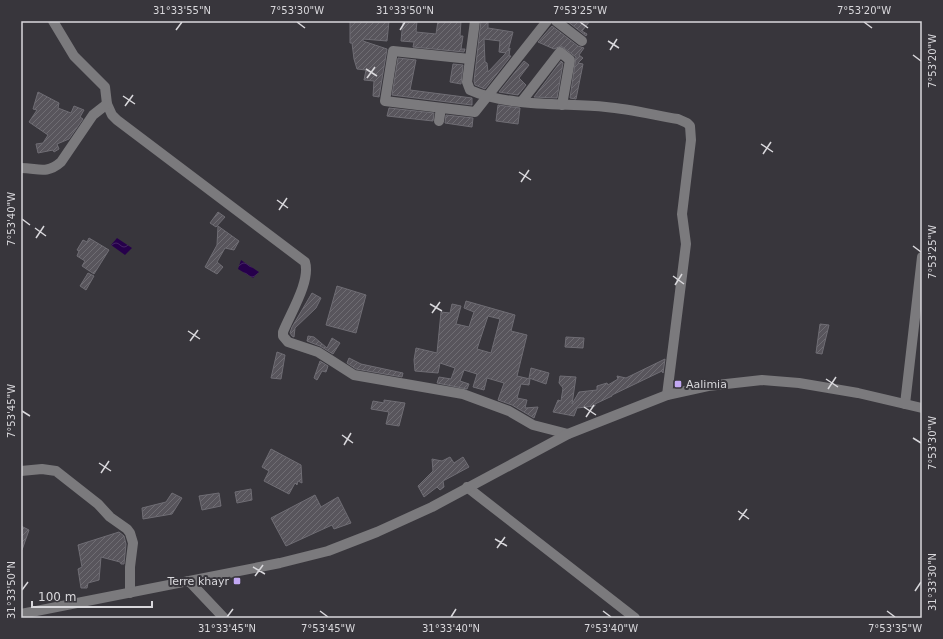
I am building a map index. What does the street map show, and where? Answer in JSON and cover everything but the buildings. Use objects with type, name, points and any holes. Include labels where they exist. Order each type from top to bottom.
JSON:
[{"type":"street","points":[[53,21],[74,56],[105,87],[107,104],[112,115],[117,120],[305,262],[307,268],[306,279],[283,332],[283,336],[288,342],[318,352],[354,375],[463,394],[509,410],[533,425],[568,434]]},
{"type":"street","points":[[475,21],[468,85],[470,90],[485,97],[562,105],[606,107],[678,119],[690,126],[691,140],[682,214],[686,244],[667,395]]},
{"type":"street","points":[[470,59],[395,51],[392,53],[385,101],[441,108],[453,106],[475,112],[485,97],[547,21]]},
{"type":"street","points":[[556,21],[582,41]]},
{"type":"street","points":[[522,101],[560,52],[570,60],[562,105]]},
{"type":"street","points":[[21,168],[45,171],[55,167],[61,162],[93,115],[107,104]]},
{"type":"street","points":[[439,121],[441,108]]},
{"type":"street","points":[[905,404],[922,257]]},
{"type":"street","points":[[21,614],[280,563],[328,551],[384,529],[432,507],[568,434],[667,395],[708,386],[762,380],[807,384],[858,393],[922,408]]},
{"type":"street","points":[[21,471],[42,469],[56,471],[98,504],[110,517],[130,533],[133,543],[130,567],[130,593]]},
{"type":"street","points":[[468,488],[635,618]]},
{"type":"street","points":[[190,581],[224,618]]},
{"type":"water","points":[[117,238],[132,248],[125,255],[111,245]]},
{"type":"water","points":[[241,260],[259,272],[253,278],[238,269]]},
{"type":"place","name":"Aalimia","points":[[678,384]]},
{"type":"place","name":"Terre khayr","points":[[237,581]]}]
